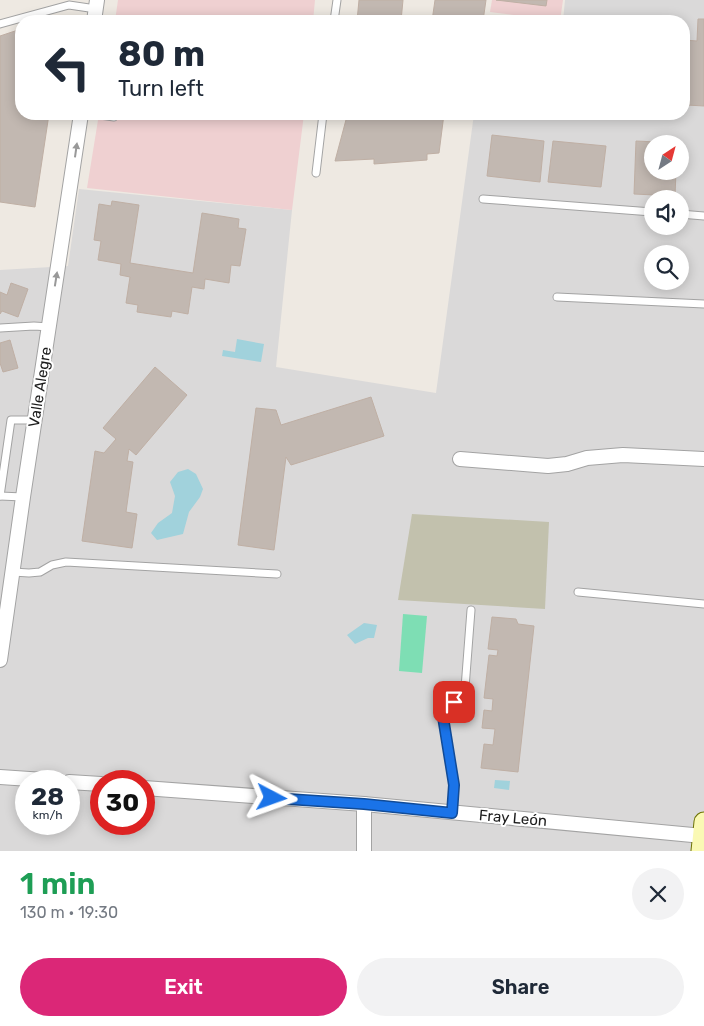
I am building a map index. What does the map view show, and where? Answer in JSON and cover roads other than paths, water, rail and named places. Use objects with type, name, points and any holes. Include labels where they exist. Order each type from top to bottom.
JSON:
[{"type":"street","name":"Valle Alegre","points":[[0,660],[80,120]]},
{"type":"street","points":[[460,459],[548,466],[567,464],[587,458],[623,455],[704,459]]},
{"type":"street","points":[[0,777],[15,778]]},
{"type":"street","name":"Fray León","points":[[155,789],[364,804],[703,836]]},
{"type":"street","points":[[364,804],[364,851]]},
{"type":"lane","points":[[335,15],[337,0]]},
{"type":"lane","points":[[33,15],[69,5],[96,10]]},
{"type":"lane","points":[[0,24],[15,20]]},
{"type":"lane","points":[[316,173],[322,120]]},
{"type":"lane","points":[[483,199],[644,211]]},
{"type":"lane","points":[[689,215],[704,216]]},
{"type":"lane","points":[[556,297],[704,304]]},
{"type":"lane","points":[[0,328],[49,327]]},
{"type":"lane","points":[[23,497],[0,496],[11,420],[35,420]]},
{"type":"lane","points":[[13,572],[40,572],[52,565],[66,562],[277,574]]},
{"type":"lane","points":[[578,592],[704,604]]},
{"type":"lane","points":[[452,813],[454,785],[443,717],[446,708],[454,702],[464,701],[471,610]]},
{"type":"water","points":[[237,339],[264,344],[261,362],[222,356],[223,350],[235,352]]},
{"type":"water","points":[[188,469],[196,474],[203,489],[200,497],[189,512],[183,534],[157,540],[151,533],[158,523],[172,513],[175,496],[170,482],[178,472]]},
{"type":"water","points":[[364,623],[377,625],[374,638],[368,638],[355,644],[347,635]]},
{"type":"water","points":[[495,780],[510,781],[509,790],[494,788]]}]
